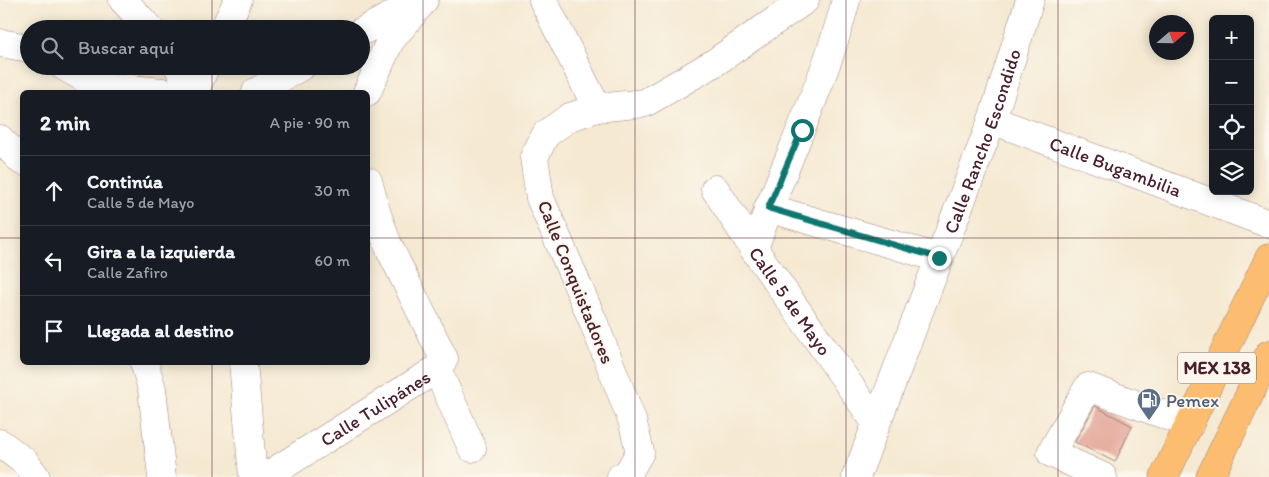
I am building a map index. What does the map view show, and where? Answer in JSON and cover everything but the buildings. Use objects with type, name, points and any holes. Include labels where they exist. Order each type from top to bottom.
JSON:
[{"type":"main road","name":"MEX 138","points":[[1164,477],[1269,258]]},
{"type":"main road","name":"MEX 138","points":[[1210,477],[1269,354]]},
{"type":"street","points":[[123,0],[142,20]]},
{"type":"street","points":[[228,20],[238,0]]},
{"type":"street","points":[[370,23],[386,8],[422,0]]},
{"type":"street","points":[[368,90],[390,42],[422,0]]},
{"type":"street","points":[[543,0],[597,108]]},
{"type":"street","name":"Calle Conquistadores","points":[[621,477],[628,473],[640,452],[632,420],[593,321],[540,198],[534,157],[546,134],[570,117],[597,108],[645,103],[714,63],[805,0]]},
{"type":"street","name":"Calle 5 de Mayo","points":[[846,0],[838,29],[802,130],[768,208],[754,248],[876,423]]},
{"type":"street","name":"Calle Rancho Escondido","points":[[856,477],[992,120],[1030,0]]},
{"type":"street","points":[[0,42],[20,46]]},
{"type":"street","points":[[79,75],[98,86],[141,90]]},
{"type":"street","points":[[183,75],[191,90]]},
{"type":"street","points":[[193,90],[201,75]]},
{"type":"street","points":[[260,90],[286,75]]},
{"type":"street","name":"Calle Bugambilia","points":[[992,120],[1269,224]]},
{"type":"street","points":[[0,139],[20,159]]},
{"type":"street","points":[[715,189],[754,248]]},
{"type":"street","name":"Calle Tulipánes","points":[[265,477],[437,369],[444,359],[388,245],[372,217],[370,198]]},
{"type":"street","points":[[768,208],[939,258]]},
{"type":"street","points":[[145,365],[152,389],[162,477]]},
{"type":"street","points":[[243,365],[253,477]]},
{"type":"street","points":[[437,369],[472,448]]},
{"type":"street","points":[[1103,477],[1051,453],[1088,387],[1190,424]]},
{"type":"street","points":[[0,443],[25,462],[36,477]]},
{"type":"place","name":"Pemex","points":[[1149,421]]},
{"type":"route","points":[[802,130],[768,208],[939,258]]}]
